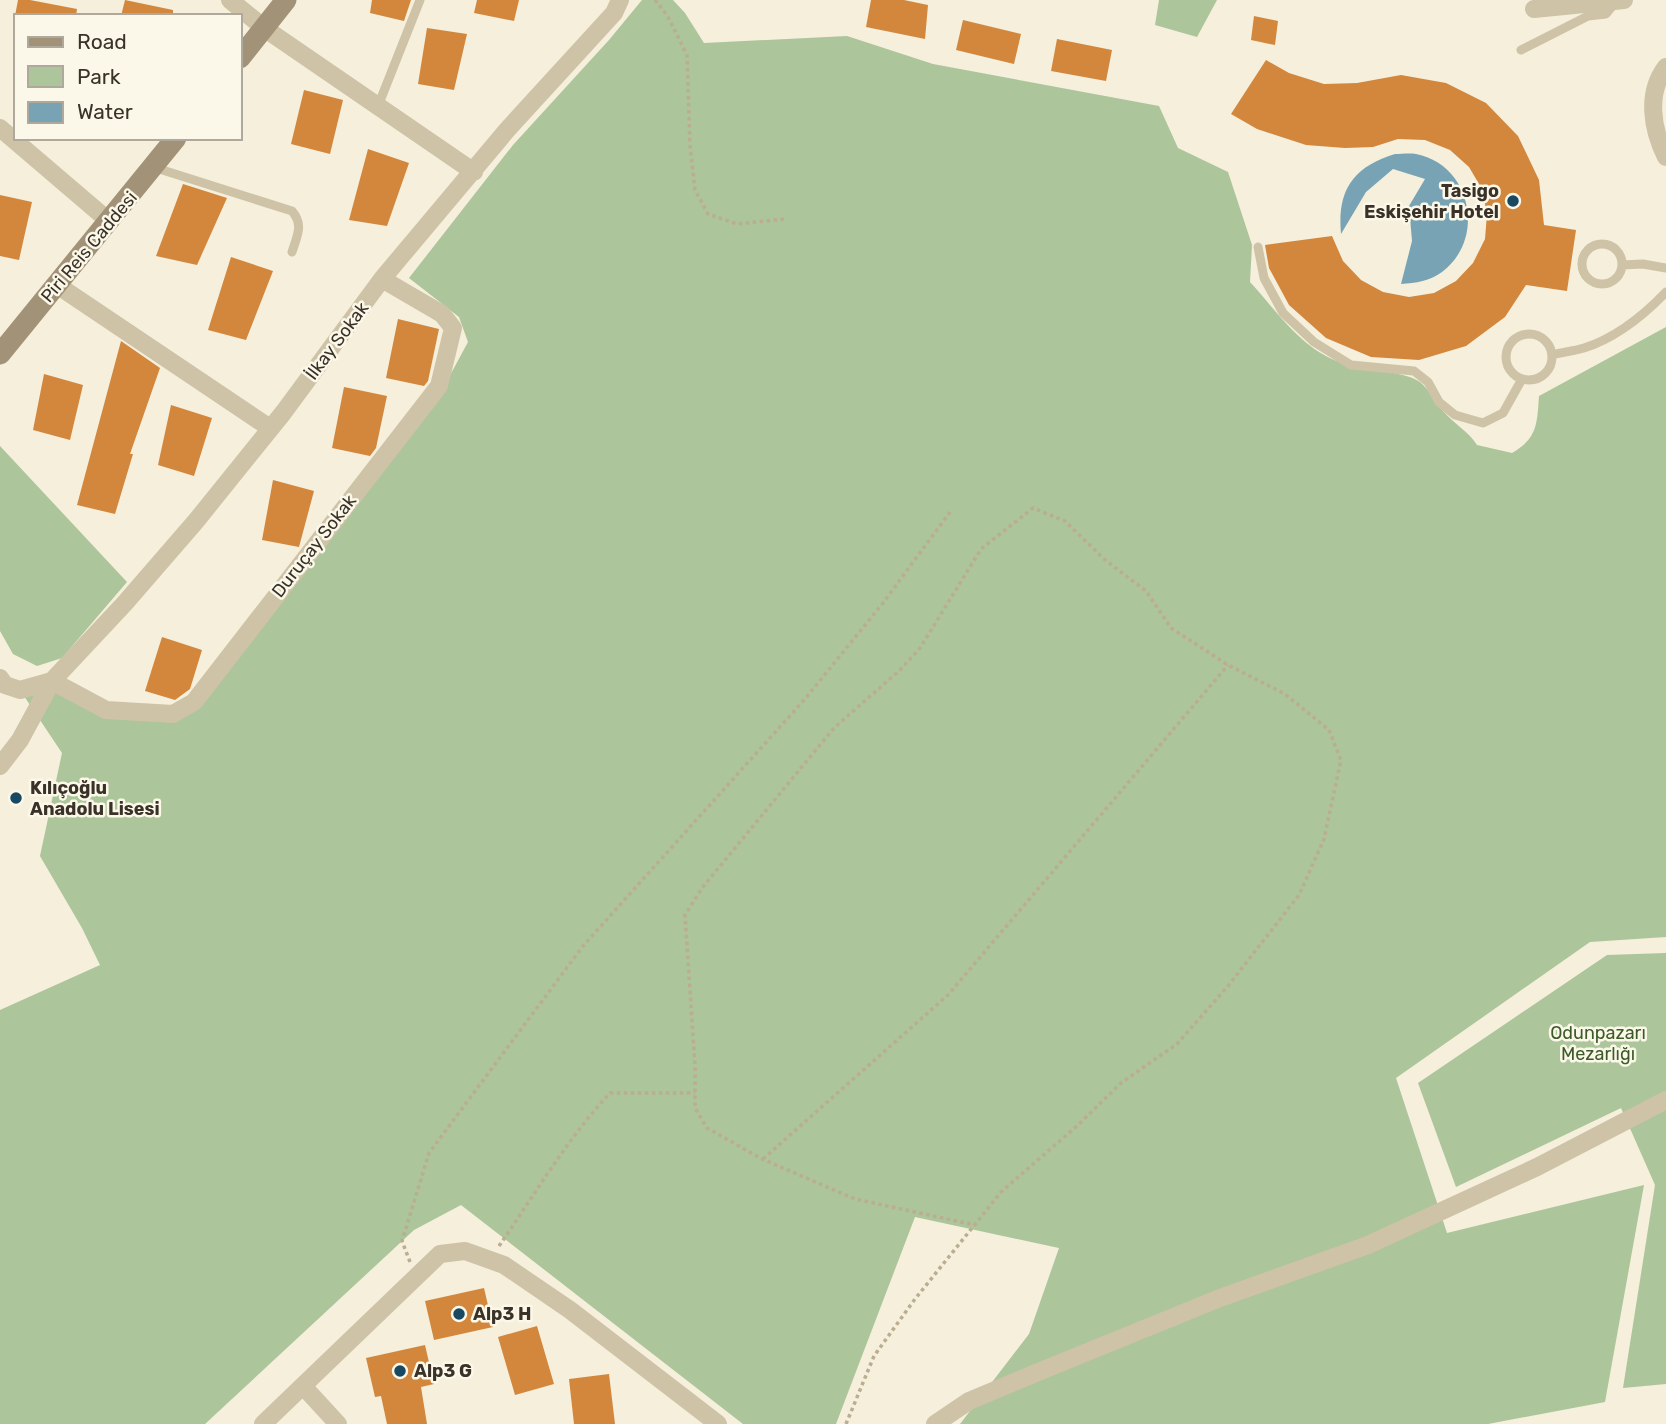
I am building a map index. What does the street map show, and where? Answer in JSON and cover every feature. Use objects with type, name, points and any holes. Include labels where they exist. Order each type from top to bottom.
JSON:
[{"type":"main road","points":[[242,56],[286,0]]},
{"type":"main road","name":"Piri Reis Caddesi","points":[[0,354],[174,140]]},
{"type":"street","points":[[230,0],[264,28],[474,172]]},
{"type":"street","name":"İlkay Sokak","points":[[0,766],[20,740],[52,681],[196,521],[382,279],[507,130],[614,13],[620,0]]},
{"type":"street","points":[[1534,9],[1620,1]]},
{"type":"street","points":[[1666,67],[1661,74],[1652,106],[1656,132],[1666,157]]},
{"type":"street","points":[[0,128],[110,222]]},
{"type":"street","name":"Duruçay Sokak","points":[[52,681],[106,710],[173,714],[194,702],[439,386],[453,328],[443,314],[382,279]]},
{"type":"street","points":[[57,285],[270,428]]},
{"type":"street","points":[[0,678],[5,685],[20,690],[52,681]]},
{"type":"street","points":[[935,1424],[969,1401],[1060,1363],[1220,1298],[1368,1245],[1537,1167],[1666,1100]]},
{"type":"street","points":[[1616,1127],[1666,1112]]},
{"type":"street","points":[[263,1424],[440,1254],[465,1251],[504,1265],[570,1310],[718,1424]]},
{"type":"street","points":[[303,1386],[338,1424]]},
{"type":"lane","points":[[378,106],[420,0]]},
{"type":"lane","points":[[1521,50],[1588,16],[1606,14],[1620,1]]},
{"type":"lane","points":[[153,167],[292,211],[299,219],[292,252]]},
{"type":"lane","points":[[1603,244],[1619,253],[1622,265],[1616,278],[1604,283],[1591,280],[1582,263],[1591,247],[1603,244]]},
{"type":"lane","points":[[1258,247],[1264,278],[1283,313],[1314,342],[1351,365],[1414,371],[1428,382],[1439,401],[1455,415],[1483,423],[1503,413],[1522,379]]},
{"type":"lane","points":[[1622,265],[1643,264],[1666,268]]},
{"type":"lane","points":[[1552,355],[1584,348],[1607,338],[1654,305],[1666,292]]},
{"type":"lane","points":[[1532,334],[1545,341],[1552,355],[1549,369],[1544,375],[1529,380],[1522,379],[1515,375],[1507,363],[1508,348],[1512,342],[1532,334]]},
{"type":"path","points":[[655,0],[667,15],[688,55],[690,145],[695,190],[708,214],[737,224],[784,219]]},
{"type":"path","points":[[846,1424],[874,1356],[915,1299],[975,1225],[1001,1192],[1078,1125],[1121,1083],[1177,1044],[1228,986],[1298,895],[1324,839],[1341,760],[1329,730],[1285,694],[1228,665],[1171,628],[1146,591],[1104,559],[1065,521],[1033,508],[981,548],[920,648],[900,670],[834,728],[702,888],[685,915],[695,1065],[695,1108],[707,1128],[762,1159],[855,1199],[975,1225]]},
{"type":"path","points":[[416,1277],[402,1241],[429,1153],[583,946],[805,699],[883,603],[950,512]]},
{"type":"path","points":[[762,1159],[948,995],[1228,665]]},
{"type":"path","points":[[490,1260],[589,1115],[610,1093],[695,1093]]},
{"type":"green space","points":[[642,0],[673,0],[685,13],[704,43],[847,36],[933,64],[1159,106],[1178,148],[1228,172],[1252,245],[1250,282],[1287,325],[1308,344],[1332,359],[1353,366],[1403,375],[1420,382],[1443,411],[1477,445],[1512,453],[1527,442],[1534,429],[1539,396],[1666,327],[1666,937],[1590,942],[1396,1078],[1447,1233],[1644,1185],[1605,1402],[1488,1424],[960,1424],[1029,1334],[1059,1248],[915,1217],[836,1424],[743,1424],[461,1205],[414,1230],[205,1424],[0,1424],[0,1010],[100,965],[40,856],[62,753],[20,690],[52,681],[106,710],[173,714],[434,405],[468,342],[459,317],[409,278],[513,145]]},
{"type":"green space","points":[[1159,0],[1217,0],[1197,37],[1155,25]]},
{"type":"green space","points":[[0,446],[127,582],[62,658],[37,666],[13,654],[0,631]]},
{"type":"green space","name":"Odunpazarı Mezarlığı","points":[[1666,953],[1666,1384],[1623,1388],[1655,1185],[1621,1108],[1456,1187],[1418,1083],[1607,955]]},
{"type":"water","points":[[1395,154],[1416,154],[1435,161],[1450,172],[1460,187],[1468,223],[1456,258],[1442,272],[1423,281],[1401,284],[1412,241],[1409,206],[1425,179],[1393,169],[1366,192],[1341,234],[1340,218],[1345,193],[1358,173],[1380,159]]},
{"type":"building","points":[[18,0],[77,9],[76,14],[15,14]]},
{"type":"building","points":[[125,0],[173,10],[173,14],[122,14]]},
{"type":"building","points":[[372,0],[411,0],[404,21],[370,13]]},
{"type":"building","points":[[477,0],[519,0],[514,21],[474,13]]},
{"type":"building","points":[[871,0],[904,0],[928,5],[925,39],[866,27]]},
{"type":"building","points":[[1254,16],[1278,21],[1275,45],[1251,40]]},
{"type":"building","points":[[963,20],[1021,34],[1014,64],[956,50]]},
{"type":"building","points":[[427,28],[467,34],[454,90],[418,84]]},
{"type":"building","points":[[1057,39],[1112,50],[1106,81],[1051,71]]},
{"type":"building","name":"Tasigo Eskişehir Hotel","points":[[1266,60],[1289,73],[1324,84],[1357,83],[1401,75],[1446,83],[1486,103],[1518,136],[1539,180],[1544,225],[1576,230],[1567,291],[1526,285],[1505,317],[1466,346],[1419,360],[1371,357],[1326,338],[1289,305],[1269,268],[1265,245],[1332,236],[1343,261],[1361,280],[1383,292],[1409,297],[1434,293],[1456,281],[1473,263],[1485,239],[1487,214],[1482,189],[1469,167],[1450,150],[1425,140],[1398,139],[1373,147],[1306,145],[1257,129],[1231,114]]},
{"type":"building","points":[[304,90],[343,100],[330,154],[291,144]]},
{"type":"building","points":[[368,149],[409,163],[387,226],[349,220]]},
{"type":"building","points":[[183,184],[227,198],[197,265],[156,256]]},
{"type":"building","points":[[0,195],[32,202],[19,260],[0,256]]},
{"type":"building","points":[[231,257],[273,271],[246,340],[208,330]]},
{"type":"building","points":[[398,319],[439,329],[428,381],[424,386],[386,378]]},
{"type":"building","points":[[121,341],[160,368],[130,454],[133,454],[115,514],[77,505]]},
{"type":"building","points":[[44,374],[83,385],[70,440],[33,430]]},
{"type":"building","points":[[344,387],[387,396],[376,448],[370,456],[332,448]]},
{"type":"building","points":[[171,405],[212,418],[194,476],[158,465]]},
{"type":"building","points":[[273,480],[314,491],[299,547],[262,540]]},
{"type":"building","points":[[162,637],[202,650],[190,689],[175,700],[145,691]]},
{"type":"building","name":"Alp3 H","points":[[484,1288],[493,1327],[434,1340],[425,1301]]},
{"type":"building","points":[[537,1326],[554,1384],[515,1395],[498,1337]]},
{"type":"building","name":"Alp3 G","points":[[425,1345],[434,1384],[421,1387],[427,1424],[387,1424],[381,1396],[375,1397],[366,1358]]},
{"type":"building","points":[[609,1374],[615,1424],[574,1424],[569,1379]]},
{"type":"place","name":"Tasigo Eskişehir Hotel","points":[[1513,201]]},
{"type":"place","name":"Kılıçoğlu Anadolu Lisesi","points":[[16,798]]},
{"type":"place","name":"Alp3 H","points":[[459,1314]]},
{"type":"place","name":"Alp3 G","points":[[400,1371]]}]
